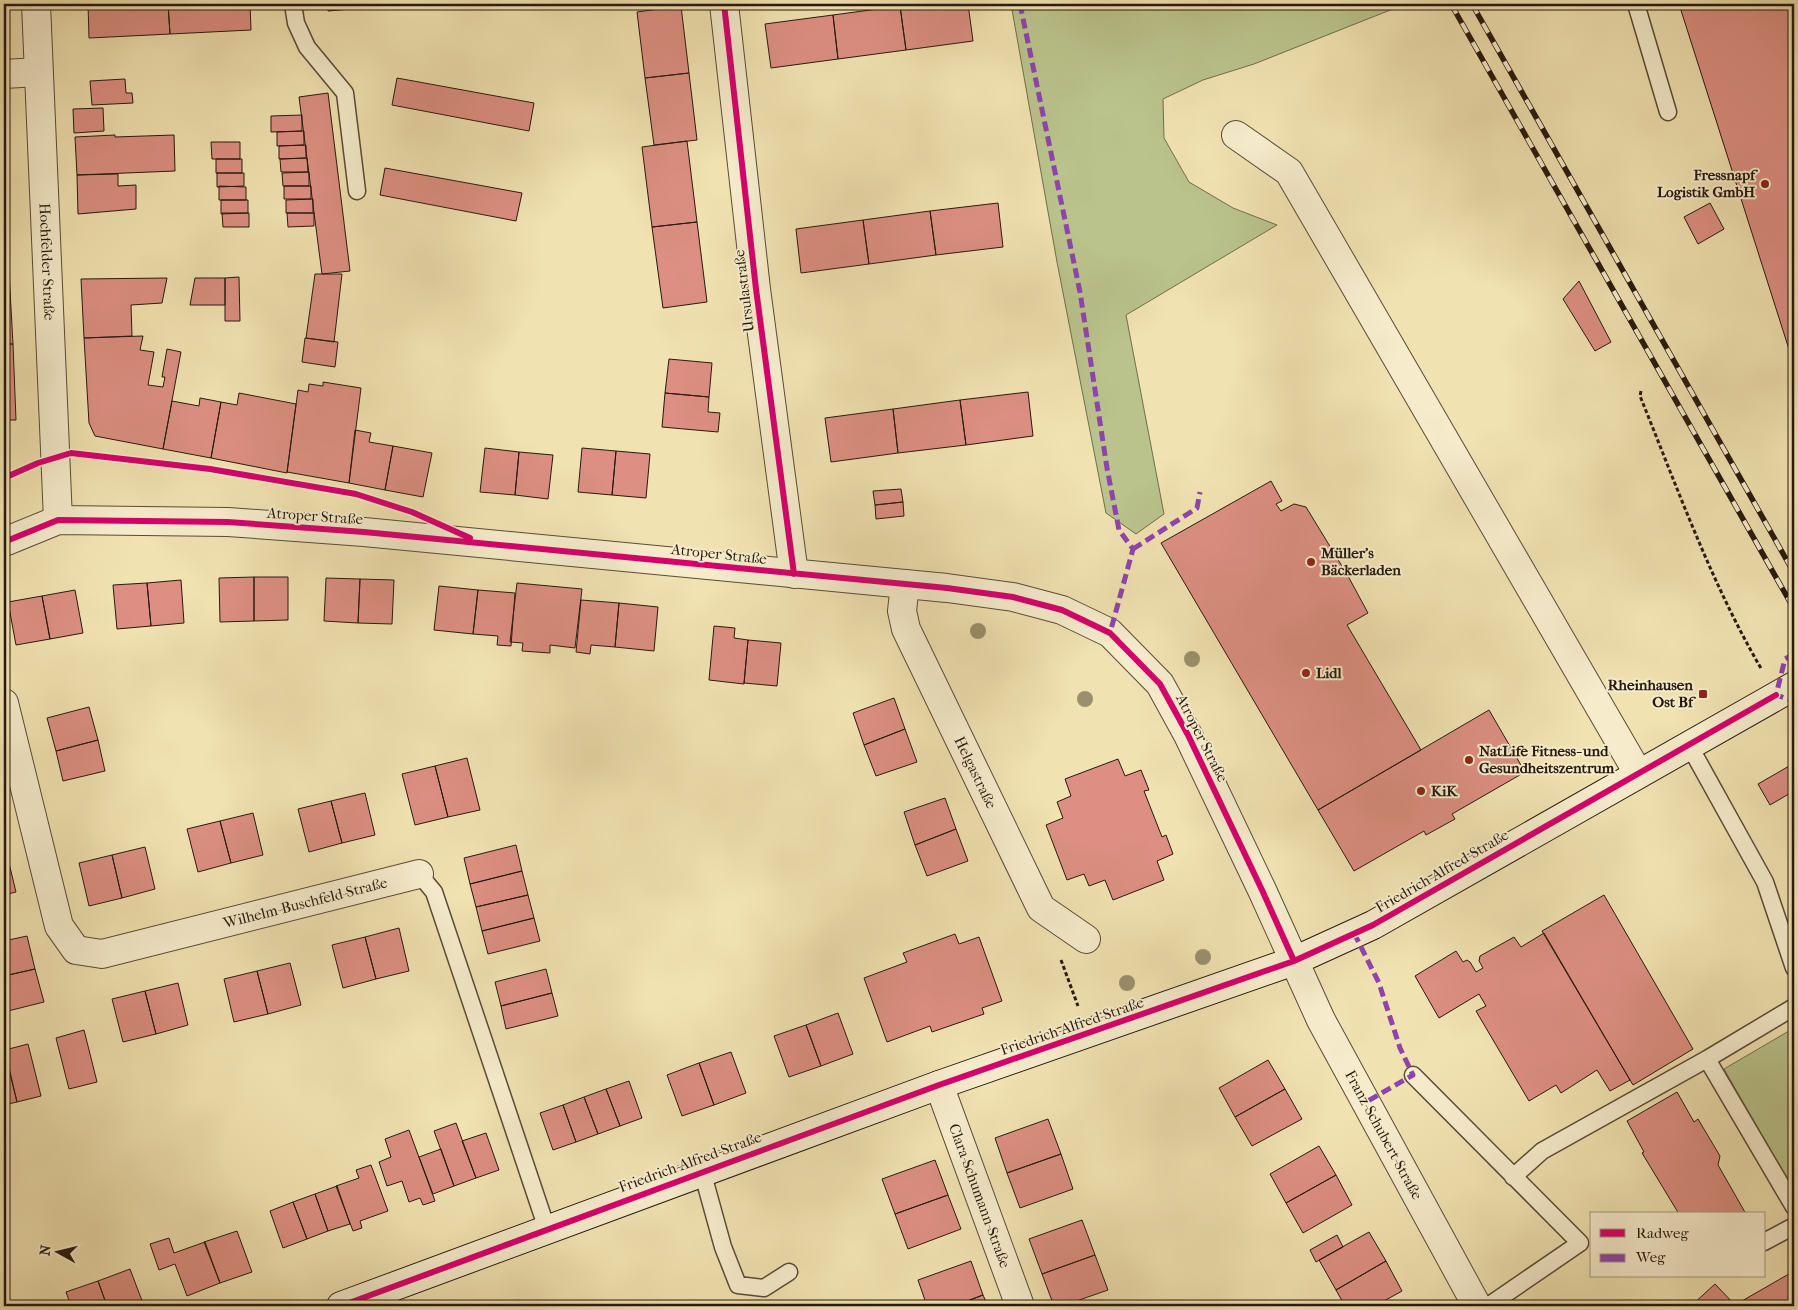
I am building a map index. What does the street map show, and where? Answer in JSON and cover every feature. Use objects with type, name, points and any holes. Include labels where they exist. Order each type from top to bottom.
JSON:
[{"type":"street","name":"Hochfelder Straße","points":[[36,4],[58,520]]},
{"type":"street","name":"Ursulastraße","points":[[724,4],[756,289],[794,574]]},
{"type":"street","points":[[4,74],[38,72]]},
{"type":"street","points":[[1236,135],[1289,172],[1638,773]]},
{"type":"street","name":"Atroper Straße","points":[[4,542],[58,520],[228,522],[364,532],[905,584],[1013,597],[1062,610],[1110,633],[1160,684],[1208,778],[1294,961]]},
{"type":"street","name":"Helgastraße","points":[[905,584],[902,611],[906,629],[1041,908],[1086,939]]},
{"type":"street","name":"Friedrich-Alfred-Straße","points":[[342,1306],[702,1171],[1294,961],[1373,925],[1785,690]]},
{"type":"street","name":"Wilhelm-Buschfeld-Straße","points":[[4,703],[60,926],[76,950],[102,954],[419,874]]},
{"type":"street","name":"Franz-Schubert-Straße","points":[[1294,961],[1331,1039],[1478,1306]]},
{"type":"street","name":"Clara-Schumann-Straße","points":[[940,1085],[1020,1306]]},
{"type":"lane","points":[[293,4],[296,23],[307,46],[345,93],[357,191]]},
{"type":"lane","points":[[1636,4],[1668,112]]},
{"type":"lane","points":[[1689,744],[1764,882],[1794,968]]},
{"type":"lane","name":"Wilhelm-Buschfeld-Straße","points":[[419,874],[434,892],[547,1229]]},
{"type":"lane","points":[[1513,1177],[1542,1151],[1707,1059],[1794,1007]]},
{"type":"lane","points":[[1707,1059],[1794,1207]]},
{"type":"lane","points":[[1413,1075],[1580,1243],[1488,1306]]},
{"type":"lane","points":[[702,1171],[723,1247],[738,1285],[764,1288],[789,1272]]},
{"type":"lane","points":[[1766,1241],[1794,1226]]},
{"type":"path","points":[[1641,392],[1640,396],[1668,466],[1738,628],[1785,690]]},
{"type":"path","points":[[1058,953],[1088,1034]]},
{"type":"green space","points":[[1011,4],[1403,5],[1254,64],[1203,80],[1163,99],[1164,138],[1189,182],[1233,208],[1277,225],[1126,315],[1164,514],[1136,534],[1106,513],[1057,262]]},
{"type":"green space","points":[[1794,1028],[1794,1191],[1724,1069]]},
{"type":"building","points":[[88,4],[168,4],[170,34],[89,38]]},
{"type":"building","points":[[168,4],[250,4],[251,30],[170,34]]},
{"type":"building","points":[[328,4],[396,4],[396,5],[328,11]]},
{"type":"building","points":[[916,4],[968,4],[973,41],[906,50],[900,6]]},
{"type":"building","name":"Fressnapf Logistik GmbH","points":[[1679,4],[1794,4],[1794,365]]},
{"type":"building","points":[[681,6],[689,73],[645,78],[637,12]]},
{"type":"building","points":[[900,6],[906,50],[838,59],[833,15]]},
{"type":"building","points":[[833,15],[838,59],[771,68],[765,24]]},
{"type":"building","points":[[689,73],[697,140],[654,145],[645,78]]},
{"type":"building","points":[[397,78],[534,103],[529,131],[392,105]]},
{"type":"building","points":[[125,79],[126,93],[132,93],[133,103],[92,105],[90,81]]},
{"type":"building","points":[[328,93],[350,271],[322,274],[299,97]]},
{"type":"building","points":[[103,108],[104,131],[74,133],[73,109]]},
{"type":"building","points":[[302,115],[302,131],[271,132],[271,116]]},
{"type":"building","points":[[304,131],[304,145],[277,146],[277,132]]},
{"type":"building","points":[[115,135],[115,137],[174,135],[175,171],[77,175],[75,137]]},
{"type":"building","points":[[687,141],[697,222],[652,227],[642,147]]},
{"type":"building","points":[[211,142],[240,142],[240,159],[212,159]]},
{"type":"building","points":[[306,145],[306,158],[279,159],[279,146]]},
{"type":"building","points":[[307,158],[308,172],[281,172],[280,159]]},
{"type":"building","points":[[216,159],[242,159],[242,173],[216,173]]},
{"type":"building","points":[[385,168],[522,193],[516,221],[380,195]]},
{"type":"building","points":[[309,172],[309,186],[283,186],[282,173]]},
{"type":"building","points":[[217,173],[244,173],[244,186],[217,187]]},
{"type":"building","points":[[118,174],[118,186],[136,185],[136,209],[78,214],[77,175]]},
{"type":"building","points":[[219,186],[246,187],[246,200],[219,200]]},
{"type":"building","points":[[284,186],[311,186],[311,199],[284,199]]},
{"type":"building","points":[[313,199],[313,213],[286,213],[286,200]]},
{"type":"building","points":[[221,200],[248,200],[248,213],[221,214]]},
{"type":"building","points":[[998,203],[1003,247],[936,255],[930,211]]},
{"type":"building","points":[[1710,203],[1724,229],[1698,244],[1684,217]]},
{"type":"building","points":[[930,211],[936,255],[869,264],[863,220]]},
{"type":"building","points":[[222,213],[249,213],[249,227],[223,227]]},
{"type":"building","points":[[287,213],[314,213],[314,226],[288,227]]},
{"type":"building","points":[[863,220],[869,264],[801,273],[796,229]]},
{"type":"building","points":[[697,222],[707,302],[663,308],[652,227]]},
{"type":"building","points":[[9,272],[13,344],[4,344],[4,273]]},
{"type":"building","points":[[315,274],[342,274],[334,342],[306,338]]},
{"type":"building","points":[[239,277],[240,321],[225,321],[225,278]]},
{"type":"building","points":[[167,278],[162,303],[131,305],[132,336],[84,338],[81,279]]},
{"type":"building","points":[[195,278],[225,278],[225,305],[190,305]]},
{"type":"building","points":[[1579,281],[1611,342],[1595,351],[1563,299]]},
{"type":"building","points":[[143,336],[140,350],[154,352],[148,385],[163,387],[165,377],[162,377],[167,349],[181,352],[163,449],[95,436],[89,423],[84,338]]},
{"type":"building","points":[[305,338],[338,342],[335,367],[302,362]]},
{"type":"building","points":[[4,344],[13,344],[16,420],[4,420]]},
{"type":"building","points":[[669,359],[712,363],[709,397],[665,393]]},
{"type":"building","points":[[323,382],[361,388],[349,483],[287,472],[298,390],[308,392],[309,384],[323,386]]},
{"type":"building","points":[[1028,392],[1033,436],[966,445],[960,400]]},
{"type":"building","points":[[239,393],[296,404],[287,473],[211,458],[221,402],[237,405]]},
{"type":"building","points":[[665,393],[709,397],[708,412],[720,413],[718,432],[662,427]]},
{"type":"building","points":[[200,398],[221,402],[211,458],[163,449],[172,401],[199,406]]},
{"type":"building","points":[[960,400],[966,445],[898,453],[893,409]]},
{"type":"building","points":[[893,409],[898,453],[831,462],[825,418]]},
{"type":"building","points":[[355,430],[371,433],[369,442],[393,446],[385,490],[349,483]]},
{"type":"building","points":[[393,446],[432,453],[423,497],[385,490]]},
{"type":"building","points":[[485,448],[519,452],[515,495],[480,492]]},
{"type":"building","points":[[582,448],[616,451],[612,495],[578,492]]},
{"type":"building","points":[[616,451],[650,454],[646,498],[612,495]]},
{"type":"building","points":[[519,452],[553,455],[548,499],[515,495]]},
{"type":"building","name":"Lidl","points":[[1271,481],[1282,501],[1276,504],[1281,511],[1294,504],[1306,507],[1348,576],[1368,613],[1347,625],[1421,750],[1318,810],[1161,543]]},
{"type":"building","points":[[901,489],[903,502],[875,505],[873,491]]},
{"type":"building","points":[[903,502],[904,516],[876,519],[875,505]]},
{"type":"building","points":[[254,577],[254,621],[220,622],[219,578]]},
{"type":"building","points":[[254,577],[288,577],[288,620],[254,621]]},
{"type":"building","points":[[326,578],[360,579],[358,623],[324,621]]},
{"type":"building","points":[[360,579],[394,580],[392,624],[358,623]]},
{"type":"building","points":[[181,580],[184,623],[151,626],[147,583]]},
{"type":"building","points":[[147,583],[151,626],[117,629],[113,585]]},
{"type":"building","points":[[517,583],[582,589],[575,648],[550,645],[550,653],[522,651],[523,643],[510,642]]},
{"type":"building","points":[[439,586],[478,590],[473,634],[434,630]]},
{"type":"building","points":[[75,590],[83,633],[50,639],[42,596]]},
{"type":"building","points":[[478,590],[515,593],[511,646],[497,645],[498,636],[473,634]]},
{"type":"building","points":[[42,596],[50,639],[16,645],[8,602]]},
{"type":"building","points":[[581,600],[619,603],[615,647],[591,645],[590,654],[576,652]]},
{"type":"building","points":[[619,603],[658,607],[654,651],[615,647]]},
{"type":"building","points":[[714,626],[735,628],[734,638],[748,640],[744,684],[709,680]]},
{"type":"building","points":[[748,640],[781,643],[777,686],[744,683]]},
{"type":"building","points":[[894,698],[905,729],[864,745],[853,713]]},
{"type":"building","points":[[89,707],[98,740],[56,751],[47,718]]},
{"type":"building","name":"KiK","points":[[1489,710],[1525,772],[1452,814],[1455,819],[1426,835],[1424,831],[1354,871],[1318,810]]},
{"type":"building","points":[[905,729],[917,762],[876,776],[864,745]]},
{"type":"building","points":[[98,740],[105,771],[63,781],[56,751]]},
{"type":"building","points":[[467,758],[480,810],[448,817],[435,766]]},
{"type":"building","points":[[1118,759],[1125,776],[1141,770],[1149,790],[1144,791],[1162,837],[1166,835],[1173,854],[1157,861],[1164,880],[1113,900],[1105,880],[1089,886],[1084,874],[1067,880],[1046,825],[1063,818],[1057,802],[1071,796],[1065,779]]},
{"type":"building","points":[[1791,765],[1794,770],[1794,791],[1770,805],[1758,784]]},
{"type":"building","points":[[435,766],[448,817],[415,825],[402,774]]},
{"type":"building","points":[[365,793],[375,835],[342,843],[331,801]]},
{"type":"building","points":[[945,798],[956,829],[915,845],[904,812]]},
{"type":"building","points":[[331,801],[342,843],[309,852],[298,809]]},
{"type":"building","points":[[253,813],[263,855],[231,863],[220,821]]},
{"type":"building","points":[[220,821],[231,863],[198,872],[187,829]]},
{"type":"building","points":[[956,829],[968,861],[927,876],[915,845]]},
{"type":"building","points":[[516,845],[522,871],[470,884],[464,858]]},
{"type":"building","points":[[145,847],[155,889],[122,898],[112,855]]},
{"type":"building","points":[[112,855],[122,898],[89,906],[79,863]]},
{"type":"building","points":[[8,859],[16,892],[4,895],[4,860]]},
{"type":"building","points":[[522,871],[528,895],[476,907],[470,884]]},
{"type":"building","points":[[528,895],[534,918],[482,931],[476,907]]},
{"type":"building","points":[[1604,895],[1693,1049],[1633,1085],[1542,931]]},
{"type":"building","points":[[534,918],[540,941],[488,954],[482,931]]},
{"type":"building","points":[[399,928],[409,971],[376,979],[365,937]]},
{"type":"building","points":[[1544,933],[1630,1080],[1610,1091],[1597,1070],[1561,1093],[1556,1085],[1529,1101],[1476,1011],[1486,1006],[1479,994],[1439,1018],[1415,976],[1456,951],[1463,962],[1467,960],[1470,962],[1476,972],[1483,968],[1479,961],[1480,956],[1514,937],[1521,947]]},
{"type":"building","points":[[955,934],[959,944],[979,937],[1002,1001],[982,1008],[984,1014],[932,1032],[930,1026],[887,1042],[864,978],[907,962],[903,953]]},
{"type":"building","points":[[27,936],[35,969],[4,976],[4,941]]},
{"type":"building","points":[[365,937],[376,979],[343,988],[332,945]]},
{"type":"building","points":[[290,963],[301,1005],[268,1014],[257,971]]},
{"type":"building","points":[[35,969],[44,1002],[4,1012],[4,976]]},
{"type":"building","points":[[546,969],[552,993],[501,1006],[495,982]]},
{"type":"building","points":[[257,971],[268,1014],[234,1022],[224,979]]},
{"type":"building","points":[[178,983],[188,1025],[156,1034],[145,991]]},
{"type":"building","points":[[145,991],[156,1034],[123,1042],[112,999]]},
{"type":"building","points":[[552,993],[558,1016],[506,1029],[501,1006]]},
{"type":"building","points":[[838,1013],[853,1054],[821,1066],[806,1025]]},
{"type":"building","points":[[806,1025],[821,1066],[789,1077],[774,1036]]},
{"type":"building","points":[[84,1030],[97,1082],[69,1089],[56,1038]]},
{"type":"building","points":[[28,1044],[41,1096],[17,1102],[5,1050]]},
{"type":"building","points":[[4,1050],[17,1102],[4,1105]]},
{"type":"building","points":[[731,1052],[746,1093],[714,1105],[699,1063]]},
{"type":"building","points":[[1268,1060],[1285,1089],[1235,1117],[1219,1088]]},
{"type":"building","points":[[699,1063],[714,1105],[682,1116],[667,1075]]},
{"type":"building","points":[[629,1081],[642,1118],[620,1126],[606,1089]]},
{"type":"building","points":[[606,1089],[620,1126],[598,1134],[584,1097]]},
{"type":"building","points":[[1285,1089],[1302,1119],[1252,1146],[1235,1117]]},
{"type":"building","points":[[1677,1092],[1694,1122],[1698,1119],[1720,1156],[1718,1165],[1745,1212],[1678,1212],[1642,1153],[1644,1152],[1627,1121]]},
{"type":"building","points":[[584,1097],[598,1134],[576,1142],[563,1105]]},
{"type":"building","points":[[563,1105],[576,1142],[553,1150],[540,1113]]},
{"type":"building","points":[[1048,1119],[1061,1154],[1007,1173],[995,1138]]},
{"type":"building","points":[[456,1123],[476,1178],[454,1186],[434,1131]]},
{"type":"building","points":[[409,1130],[435,1201],[423,1205],[420,1198],[409,1202],[402,1181],[387,1186],[379,1162],[391,1157],[385,1139]]},
{"type":"building","points":[[486,1133],[499,1170],[476,1178],[462,1141]]},
{"type":"building","points":[[1319,1146],[1336,1175],[1286,1203],[1270,1174]]},
{"type":"building","points":[[441,1149],[454,1186],[433,1194],[419,1157]]},
{"type":"building","points":[[1061,1154],[1073,1189],[1020,1208],[1007,1173]]},
{"type":"building","points":[[935,1160],[948,1195],[895,1214],[882,1179]]},
{"type":"building","points":[[371,1165],[388,1211],[360,1221],[362,1228],[353,1231],[336,1186],[359,1178],[356,1170]]},
{"type":"building","points":[[1336,1175],[1352,1205],[1303,1233],[1286,1203]]},
{"type":"building","points":[[337,1186],[350,1224],[328,1231],[315,1194]]},
{"type":"building","points":[[315,1194],[328,1231],[307,1239],[293,1202]]},
{"type":"building","points":[[948,1195],[961,1229],[908,1249],[895,1214]]},
{"type":"building","points":[[293,1202],[307,1239],[283,1248],[270,1211]]},
{"type":"building","points":[[1082,1220],[1095,1255],[1042,1274],[1029,1239]]},
{"type":"building","points":[[237,1231],[252,1272],[220,1283],[204,1242]]},
{"type":"building","points":[[1369,1232],[1386,1261],[1336,1290],[1319,1260]]},
{"type":"building","points":[[1337,1235],[1343,1247],[1316,1262],[1310,1250]]},
{"type":"building","points":[[169,1238],[174,1253],[205,1242],[220,1283],[187,1296],[175,1264],[159,1270],[150,1244]]},
{"type":"building","points":[[1095,1255],[1108,1290],[1062,1306],[1054,1306],[1042,1274]]},
{"type":"building","points":[[971,1261],[983,1295],[954,1306],[927,1306],[918,1280]]},
{"type":"building","points":[[1386,1261],[1402,1291],[1375,1306],[1345,1306],[1336,1290]]},
{"type":"building","points":[[130,1269],[144,1306],[107,1306],[98,1281]]},
{"type":"building","points":[[1794,1271],[1794,1306],[1691,1306],[1715,1284],[1735,1305]]},
{"type":"building","points":[[98,1281],[107,1306],[71,1306],[66,1292]]},
{"type":"building","points":[[983,1295],[988,1306],[954,1306]]},
{"type":"railway","points":[[1451,4],[1794,609]]},
{"type":"railway","points":[[1472,4],[1794,573]]},
{"type":"marked path","points":[[1020,4],[1080,292],[1107,468],[1119,530],[1133,549],[1110,633]]},
{"type":"marked path","points":[[1133,549],[1197,508],[1200,492]]},
{"type":"marked path","points":[[1794,654],[1785,659],[1776,695],[1794,701]]},
{"type":"marked path","points":[[1354,933],[1379,983],[1400,1048],[1413,1075],[1366,1102]]},
{"type":"cycle path","points":[[724,4],[756,289],[794,574]]},
{"type":"cycle path","points":[[4,478],[38,463],[71,453],[210,469],[356,494],[412,512],[470,538]]},
{"type":"cycle path","points":[[4,542],[58,520],[228,522],[364,532],[947,588],[1013,597],[1062,610],[1110,633],[1160,684],[1188,735],[1294,961]]},
{"type":"cycle path","points":[[341,1306],[939,1085],[1294,961],[1373,925],[1776,695]]},
{"type":"place","name":"Fressnapf Logistik GmbH","points":[[1765,184]]},
{"type":"place","name":"Müller's Bäckerladen","points":[[1311,562]]},
{"type":"place","name":"Lidl","points":[[1306,673]]},
{"type":"place","name":"Rheinhausen Ost Bf","points":[[1703,694]]},
{"type":"place","name":"NatLife Fitness- und Gesundheitszentrum","points":[[1469,760]]},
{"type":"place","name":"KiK","points":[[1421,791]]}]
